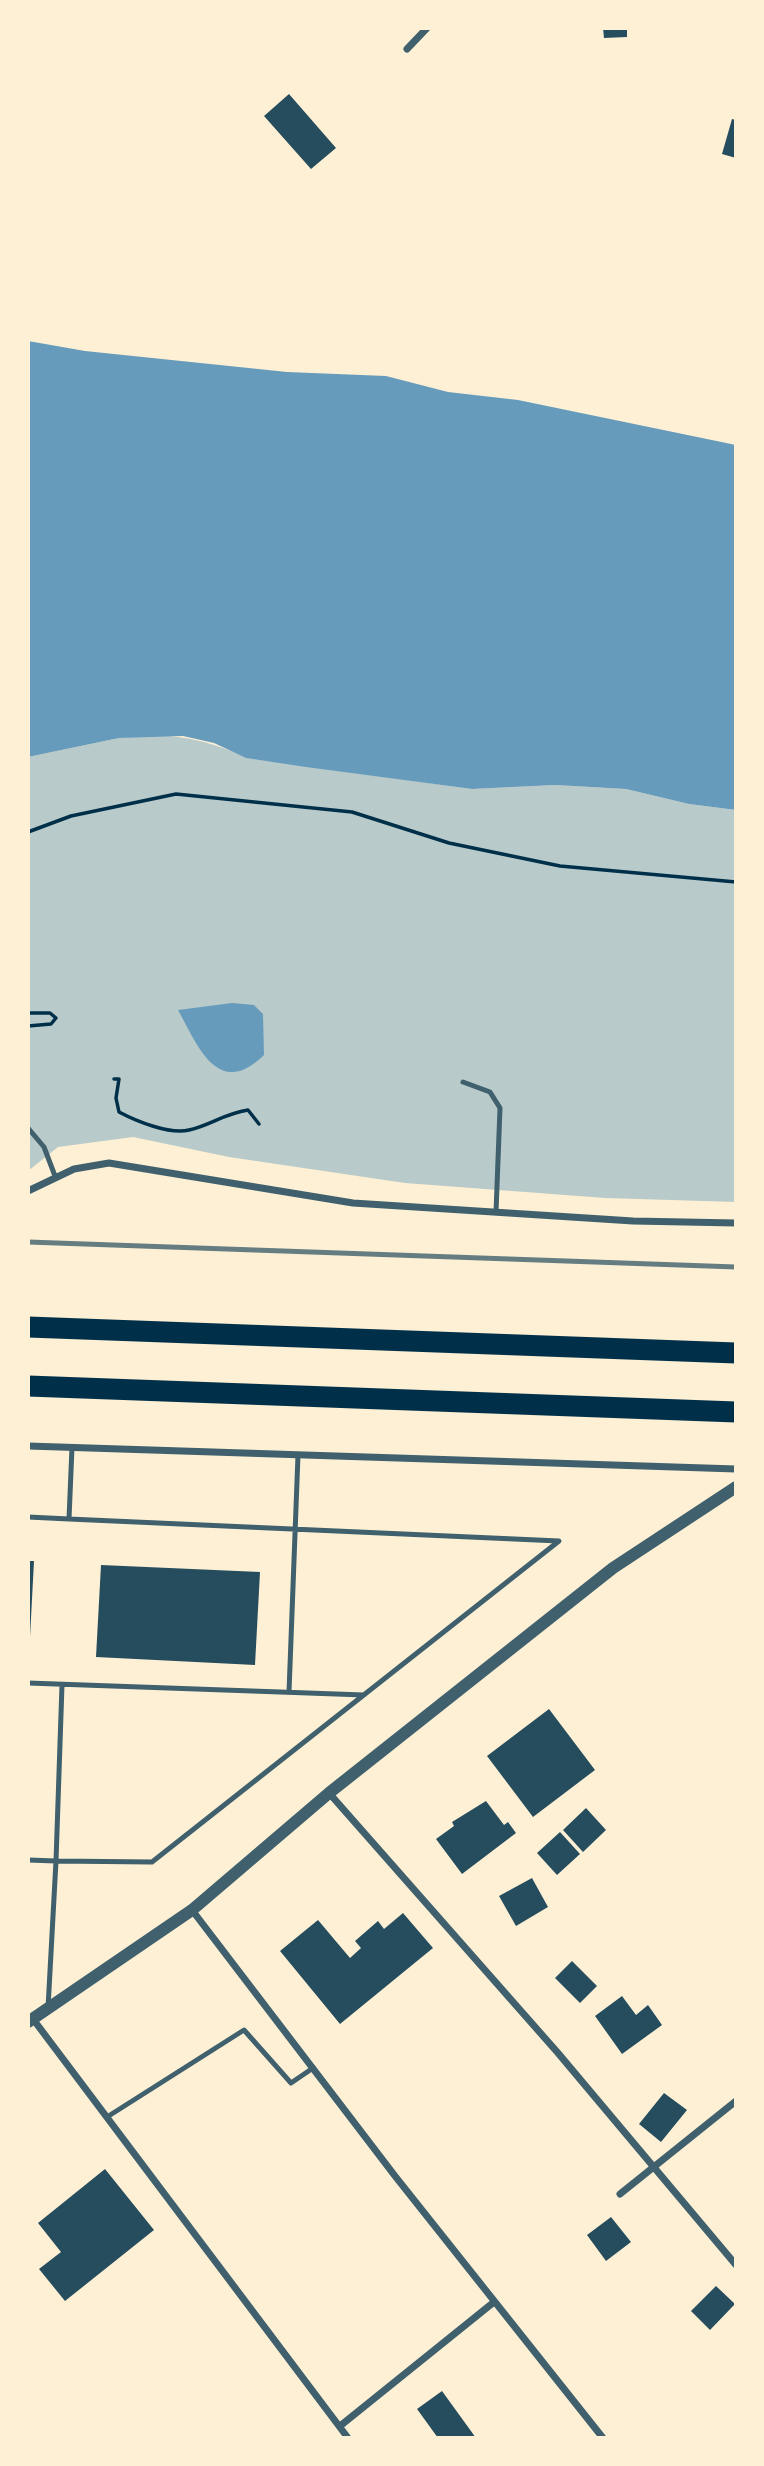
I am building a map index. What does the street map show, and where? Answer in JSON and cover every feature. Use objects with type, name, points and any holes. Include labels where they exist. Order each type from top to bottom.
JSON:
[{"type":"highway","points":[[28,1327],[736,1353]]},
{"type":"highway","points":[[28,1386],[736,1412]]},
{"type":"street","points":[[407,49],[427,28]]},
{"type":"street","points":[[28,1191],[55,1176],[92,1165],[127,1164],[312,1198],[496,1212],[736,1223]]},
{"type":"street","points":[[28,1446],[736,1469]]},
{"type":"street","points":[[348,2438],[107,2117],[30,2020],[191,1910],[329,1793],[613,1568],[736,1487]]},
{"type":"street","points":[[329,1793],[736,2265]]},
{"type":"street","points":[[191,1910],[494,2302],[603,2438]]},
{"type":"street","points":[[620,2194],[736,2101]]},
{"type":"street","points":[[340,2426],[494,2302]]},
{"type":"lane","points":[[463,1082],[490,1092],[500,1108],[496,1212]]},
{"type":"lane","points":[[28,1128],[37,1135],[44,1147],[55,1176]]},
{"type":"lane","points":[[69,1518],[72,1447]]},
{"type":"lane","points":[[289,1692],[299,1455]]},
{"type":"lane","points":[[28,1517],[559,1541],[152,1862],[28,1860]]},
{"type":"lane","points":[[28,1683],[364,1695]]},
{"type":"lane","points":[[48,2009],[62,1685]]},
{"type":"lane","points":[[107,2117],[244,2031],[290,2083],[313,2068]]},
{"type":"path","points":[[28,832],[71,816],[176,794],[352,812],[449,843],[560,866],[736,882]]},
{"type":"path","points":[[28,1013],[50,1013],[56,1018],[51,1024],[28,1026]]},
{"type":"path","points":[[114,1079],[119,1079],[116,1098],[119,1112],[166,1129],[189,1130],[215,1118],[248,1110],[259,1124]]},
{"type":"shaded area","points":[[153,735],[201,741],[247,758],[472,789],[555,785],[626,789],[689,804],[736,810],[736,1202],[605,1198],[405,1183],[229,1157],[133,1137],[58,1147],[28,1171],[28,757],[119,738]]},
{"type":"water","points":[[28,341],[85,351],[287,372],[386,376],[448,392],[518,400],[736,445],[736,810],[689,804],[626,789],[555,785],[472,789],[306,767],[246,758],[214,743],[183,736],[119,738],[28,757]]},
{"type":"water","points":[[232,1003],[254,1005],[263,1014],[264,1055],[248,1067],[234,1072],[222,1070],[211,1063],[193,1039],[178,1010]]},
{"type":"building","points":[[603,28],[627,28],[627,37],[604,38]]},
{"type":"building","points":[[289,94],[336,148],[311,169],[264,116]]},
{"type":"building","points":[[732,119],[736,120],[736,158],[722,154]]},
{"type":"building","points":[[28,1561],[34,1561],[30,1637],[28,1637]]},
{"type":"building","points":[[101,1565],[260,1572],[255,1665],[96,1657]]},
{"type":"building","points":[[549,1709],[595,1770],[533,1817],[487,1756]]},
{"type":"building","points":[[486,1801],[504,1825],[508,1822],[516,1833],[462,1874],[436,1839],[454,1826],[452,1822]]},
{"type":"building","points":[[586,1808],[606,1830],[583,1852],[563,1830]]},
{"type":"building","points":[[560,1832],[580,1854],[557,1875],[537,1853]]},
{"type":"building","points":[[532,1878],[548,1907],[516,1926],[499,1896]]},
{"type":"building","points":[[403,1913],[433,1948],[340,2024],[280,1951],[318,1920],[350,1958],[361,1948],[355,1941],[378,1921],[384,1929]]},
{"type":"building","points":[[572,1961],[597,1986],[580,2003],[555,1978]]},
{"type":"building","points":[[622,1996],[636,2015],[648,2005],[662,2025],[622,2054],[595,2016]]},
{"type":"building","points":[[664,2093],[687,2110],[661,2142],[639,2124]]},
{"type":"building","points":[[105,2169],[154,2230],[65,2301],[39,2269],[61,2252],[38,2223]]},
{"type":"building","points":[[611,2217],[631,2242],[606,2261],[587,2235]]},
{"type":"building","points":[[716,2286],[735,2304],[710,2330],[691,2311]]},
{"type":"building","points":[[442,2391],[476,2438],[438,2438],[417,2409]]},
{"type":"railway","points":[[28,1242],[736,1267]]}]
